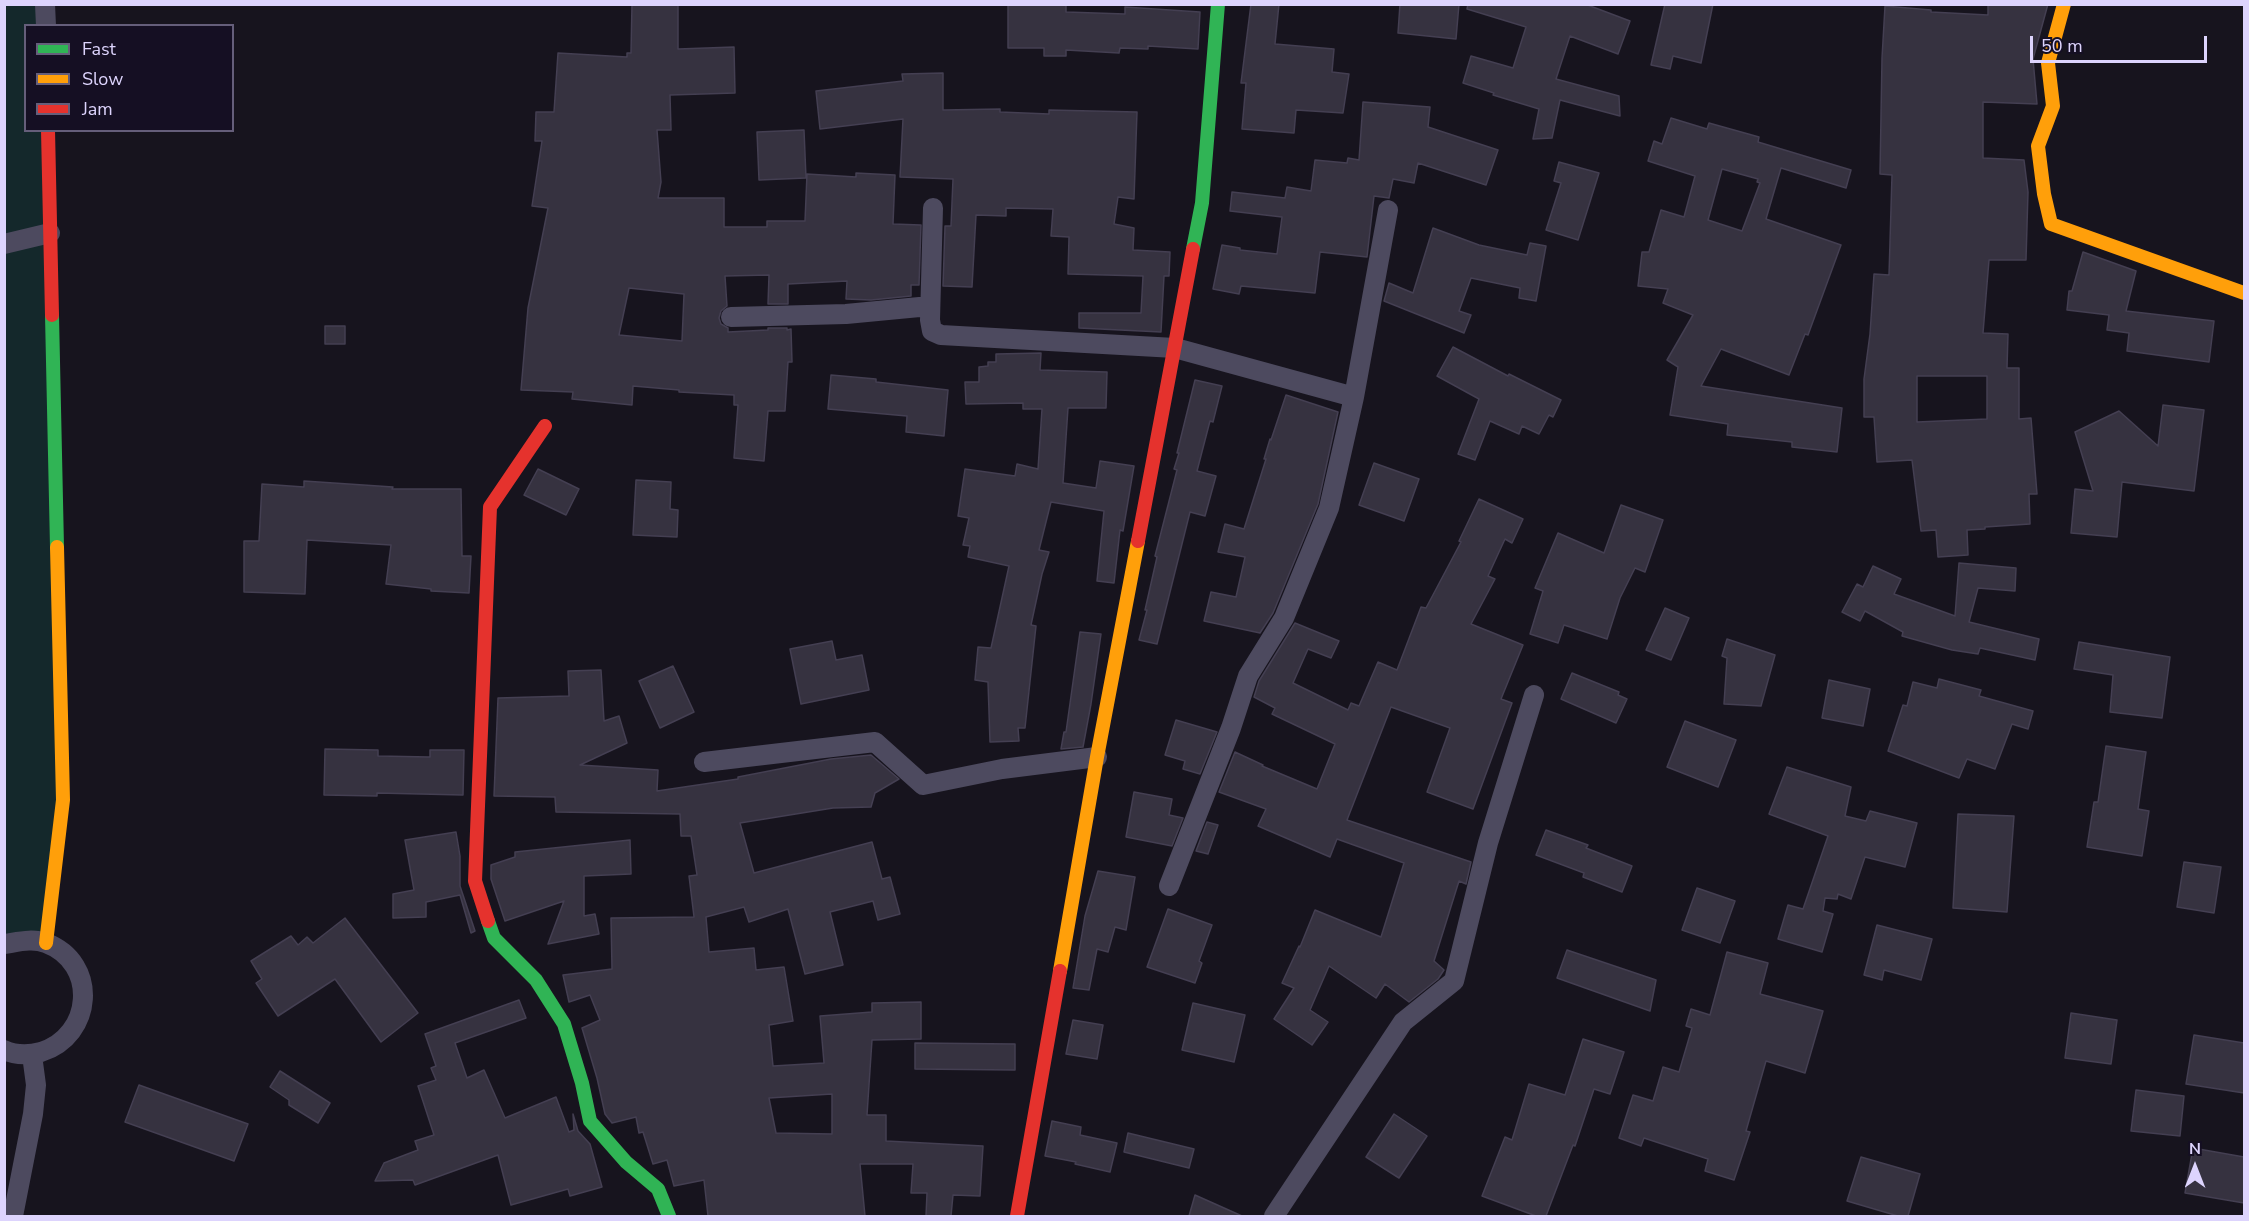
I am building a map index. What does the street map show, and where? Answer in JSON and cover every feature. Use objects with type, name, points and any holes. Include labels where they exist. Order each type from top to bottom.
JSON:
[{"type":"street","points":[[45,4],[46,24]]},
{"type":"street","points":[[1017,1216],[1097,757],[1202,203],[1218,4]]},
{"type":"street","points":[[2064,4],[2048,63],[2053,106],[2038,146],[2050,224],[2244,293]]},
{"type":"street","points":[[46,943],[63,800],[48,132]]},
{"type":"street","points":[[933,208],[930,306],[932,331],[941,335],[1175,348],[1354,397]]},
{"type":"street","points":[[1169,886],[1231,728],[1248,676],[1284,618],[1329,508],[1354,397],[1388,210]]},
{"type":"street","points":[[4,244],[50,233]]},
{"type":"street","points":[[731,317],[846,314],[930,306]]},
{"type":"street","points":[[545,426],[490,507],[475,881],[494,938],[536,980],[564,1024],[582,1083],[590,1121],[626,1162],[658,1189],[669,1216]]},
{"type":"street","points":[[1274,1216],[1403,1022],[1454,981],[1488,843],[1534,695]]},
{"type":"street","points":[[704,762],[875,742],[923,785],[1002,769],[1097,757]]},
{"type":"street","points":[[4,945],[24,940],[46,943],[64,955],[78,972],[84,993],[81,1015],[70,1034],[53,1048],[32,1054],[10,1053],[4,1050]]},
{"type":"street","points":[[13,1216],[33,1114],[36,1085],[32,1054]]},
{"type":"green space","points":[[4,5],[45,5],[46,24],[24,24],[24,132],[48,132],[63,800],[46,943],[4,944]]},
{"type":"building","points":[[632,4],[678,4],[678,49],[734,47],[735,93],[670,95],[671,130],[657,130],[661,182],[658,198],[724,198],[724,227],[767,227],[767,221],[805,221],[807,174],[856,177],[856,173],[895,175],[893,224],[921,225],[919,285],[911,285],[911,296],[871,300],[846,299],[847,281],[788,284],[788,304],[768,304],[769,275],[725,276],[727,306],[721,311],[719,318],[721,324],[728,328],[728,332],[768,330],[768,328],[791,329],[792,362],[788,362],[785,411],[768,411],[764,461],[734,458],[738,405],[734,405],[734,395],[679,392],[679,390],[633,386],[632,405],[572,399],[573,392],[521,390],[528,308],[548,208],[532,206],[542,141],[535,141],[536,112],[554,112],[558,53],[627,57],[627,53],[631,53]],"holes":[[[629,288],[684,294],[682,341],[619,335]]]},
{"type":"building","points":[[1251,4],[1279,4],[1275,44],[1334,49],[1332,72],[1349,74],[1343,113],[1296,110],[1294,133],[1242,129],[1246,83],[1241,83]]},
{"type":"building","points":[[1400,4],[1459,4],[1456,39],[1398,33]]},
{"type":"building","points":[[1468,4],[1585,4],[1630,21],[1618,54],[1570,36],[1556,79],[1619,96],[1620,116],[1560,100],[1552,138],[1533,139],[1539,109],[1463,83],[1471,56],[1513,68],[1526,27],[1467,9]]},
{"type":"building","points":[[1665,4],[1713,4],[1701,63],[1673,56],[1670,69],[1651,65]]},
{"type":"building","points":[[1988,4],[2048,4],[2033,59],[2037,104],[1983,102],[1983,158],[2024,160],[2028,192],[2026,260],[1989,260],[1983,333],[2008,334],[2007,368],[2019,368],[2019,419],[2031,418],[2037,494],[2029,494],[2030,524],[1967,530],[1968,555],[1938,557],[1936,530],[1921,531],[1912,460],[1877,462],[1874,417],[1864,417],[1864,379],[1874,274],[1889,275],[1892,175],[1880,174],[1885,6],[1931,10],[1931,12],[1988,15]],"holes":[[[1917,376],[1987,376],[1987,419],[1917,422]]]},
{"type":"building","points":[[1008,5],[1066,5],[1066,12],[1125,14],[1125,7],[1200,12],[1198,49],[1148,46],[1148,49],[1120,48],[1119,53],[1066,50],[1066,56],[1044,56],[1044,48],[1008,48]]},
{"type":"building","points":[[943,73],[943,110],[1000,109],[1000,112],[1049,114],[1049,110],[1137,112],[1134,199],[1118,197],[1114,224],[1134,228],[1133,250],[1170,252],[1169,276],[1164,276],[1161,332],[1079,328],[1079,313],[1141,313],[1143,276],[1068,274],[1069,237],[1051,236],[1053,209],[1006,208],[1006,216],[976,215],[972,287],[943,286],[945,226],[951,226],[953,179],[900,177],[903,119],[820,129],[816,91],[903,81],[902,74]]},
{"type":"building","points":[[1363,102],[1430,107],[1428,127],[1498,150],[1486,185],[1418,163],[1414,183],[1393,179],[1389,198],[1374,196],[1367,257],[1320,252],[1315,293],[1241,286],[1239,294],[1213,289],[1222,245],[1240,248],[1240,250],[1277,254],[1282,217],[1230,211],[1232,192],[1285,198],[1287,187],[1311,191],[1315,160],[1347,163],[1348,158],[1359,160]]},
{"type":"building","points":[[1671,118],[1707,129],[1709,123],[1759,137],[1758,142],[1851,170],[1846,188],[1781,168],[1766,219],[1841,245],[1808,335],[1805,334],[1789,375],[1721,349],[1701,386],[1842,408],[1837,452],[1792,447],[1792,442],[1727,435],[1728,424],[1670,415],[1678,367],[1667,360],[1693,315],[1663,303],[1668,289],[1638,286],[1642,252],[1649,252],[1661,210],[1684,217],[1695,176],[1648,161],[1654,141],[1662,144]],"holes":[[[1722,169],[1758,179],[1757,182],[1760,183],[1742,231],[1708,220]]]},
{"type":"building","points":[[804,130],[806,178],[759,180],[757,132]]},
{"type":"building","points":[[1559,162],[1599,173],[1578,240],[1546,230],[1561,183],[1554,181]]},
{"type":"building","points":[[1433,228],[1479,245],[1527,255],[1530,243],[1546,246],[1536,301],[1519,298],[1520,288],[1471,278],[1459,311],[1471,315],[1464,333],[1384,301],[1389,283],[1413,293]]},
{"type":"building","points":[[2083,252],[2136,271],[2126,311],[2214,321],[2209,362],[2127,351],[2129,333],[2107,330],[2109,315],[2067,310],[2069,291],[2072,291]]},
{"type":"building","points":[[325,326],[345,326],[345,344],[325,344]]},
{"type":"building","points":[[1453,347],[1508,376],[1509,374],[1561,400],[1553,417],[1549,415],[1539,434],[1522,426],[1519,434],[1490,421],[1475,460],[1458,454],[1479,399],[1437,376]]},
{"type":"building","points":[[1041,353],[1040,370],[1107,372],[1106,408],[1068,408],[1063,483],[1096,488],[1100,461],[1134,466],[1123,531],[1120,530],[1114,583],[1097,581],[1104,511],[1051,502],[1039,550],[1049,552],[1031,625],[1036,626],[1025,728],[1018,728],[1019,741],[990,742],[988,682],[975,680],[978,647],[991,648],[1009,566],[968,557],[970,546],[963,545],[969,518],[958,516],[965,469],[1015,476],[1017,464],[1038,469],[1042,409],[1023,409],[1023,403],[966,404],[965,382],[979,382],[979,367],[988,366],[988,362],[996,362],[996,354]]},
{"type":"building","points":[[831,375],[948,390],[944,436],[906,432],[907,416],[828,409]]},
{"type":"building","points":[[1195,380],[1222,386],[1197,471],[1216,476],[1205,516],[1190,512],[1157,644],[1139,640],[1147,610],[1145,610],[1157,557],[1155,556],[1177,470],[1174,469],[1179,453],[1177,453]]},
{"type":"building","points":[[1286,395],[1338,412],[1318,504],[1273,613],[1260,633],[1204,621],[1211,592],[1236,597],[1245,557],[1218,552],[1225,524],[1244,529],[1270,439]]},
{"type":"building","points":[[2163,405],[2204,410],[2194,491],[2122,482],[2117,537],[2071,533],[2075,489],[2093,491],[2075,432],[2119,411],[2158,446]]},
{"type":"building","points":[[1374,463],[1419,479],[1404,521],[1359,505]]},
{"type":"building","points":[[538,469],[579,489],[566,515],[524,495]]},
{"type":"building","points":[[636,480],[671,482],[670,509],[678,510],[677,537],[633,535]]},
{"type":"building","points":[[304,481],[393,487],[392,489],[461,489],[462,556],[471,556],[469,593],[431,591],[431,589],[386,584],[391,545],[307,540],[305,594],[244,592],[244,541],[259,541],[262,484],[304,487]]},
{"type":"building","points":[[1479,499],[1523,519],[1512,543],[1505,539],[1488,576],[1495,579],[1471,624],[1523,645],[1501,699],[1512,703],[1473,809],[1427,792],[1450,728],[1391,707],[1347,820],[1471,862],[1466,884],[1459,881],[1434,961],[1444,970],[1438,979],[1409,1002],[1385,984],[1376,998],[1329,966],[1310,1010],[1328,1022],[1312,1045],[1274,1019],[1294,988],[1282,983],[1315,910],[1381,937],[1404,863],[1337,839],[1330,857],[1258,826],[1266,809],[1219,792],[1235,752],[1317,789],[1335,744],[1272,714],[1275,708],[1254,697],[1259,681],[1295,623],[1339,641],[1331,658],[1308,649],[1293,683],[1348,710],[1351,703],[1359,706],[1378,662],[1397,670],[1421,607],[1426,608],[1461,542],[1459,541]]},
{"type":"building","points":[[1621,505],[1663,520],[1645,572],[1635,568],[1620,598],[1607,639],[1564,625],[1558,643],[1530,634],[1543,591],[1535,588],[1558,533],[1604,553]]},
{"type":"building","points":[[1959,563],[2016,568],[2015,591],[1978,588],[1969,622],[2039,639],[2035,660],[1980,648],[1978,654],[1952,650],[1902,636],[1903,632],[1865,611],[1860,621],[1842,612],[1857,584],[1863,587],[1873,566],[1901,579],[1894,594],[1955,616]]},
{"type":"building","points":[[1665,608],[1689,618],[1671,660],[1646,650]]},
{"type":"building","points":[[1080,632],[1101,634],[1091,704],[1083,747],[1061,749],[1064,732],[1066,732]]},
{"type":"building","points":[[1727,639],[1775,655],[1761,706],[1724,704],[1727,658],[1722,656]]},
{"type":"building","points":[[832,641],[836,660],[862,655],[869,690],[801,704],[790,649]]},
{"type":"building","points":[[2079,642],[2170,657],[2162,718],[2110,712],[2113,675],[2074,669]]},
{"type":"building","points":[[673,666],[694,712],[660,728],[639,681]]},
{"type":"building","points":[[601,670],[604,721],[619,716],[627,743],[580,765],[658,770],[657,791],[738,779],[738,777],[831,759],[871,755],[899,779],[875,793],[871,807],[833,808],[740,823],[754,873],[872,842],[882,879],[890,877],[900,914],[878,920],[873,901],[830,912],[843,965],[805,974],[788,909],[749,922],[744,907],[706,917],[709,952],[754,948],[756,970],[784,967],[793,1021],[769,1025],[773,1066],[824,1063],[820,1016],[872,1012],[872,1003],[921,1002],[921,1039],[872,1040],[867,1115],[886,1115],[886,1141],[983,1146],[980,1196],[953,1195],[951,1216],[926,1216],[927,1193],[911,1193],[913,1164],[860,1164],[865,1216],[708,1216],[704,1180],[674,1186],[667,1160],[653,1164],[643,1132],[639,1133],[636,1117],[612,1123],[605,1114],[582,1028],[600,1020],[590,995],[569,1002],[563,975],[612,969],[611,918],[694,917],[689,876],[697,875],[691,836],[681,836],[680,814],[556,812],[555,797],[494,796],[498,698],[569,696],[568,671]],"holes":[[[832,1094],[832,1134],[776,1133],[769,1098]]]},
{"type":"building","points":[[1572,673],[1619,692],[1618,695],[1627,699],[1616,723],[1561,699]]},
{"type":"building","points":[[1939,679],[1981,690],[1979,696],[2033,711],[2028,729],[2012,724],[1995,769],[1967,759],[1959,778],[1888,751],[1903,705],[1907,706],[1913,682],[1937,688]]},
{"type":"building","points":[[1829,680],[1870,689],[1863,726],[1822,718]]},
{"type":"building","points":[[1176,720],[1217,732],[1200,774],[1183,769],[1185,761],[1165,755]]},
{"type":"building","points":[[1685,721],[1736,740],[1718,787],[1667,767]]},
{"type":"building","points":[[2106,746],[2146,752],[2138,809],[2149,811],[2142,856],[2087,847],[2094,802],[2098,802]]},
{"type":"building","points":[[325,749],[378,750],[378,756],[430,757],[430,750],[464,750],[463,795],[377,793],[377,796],[324,795]]},
{"type":"building","points":[[1787,767],[1851,787],[1845,816],[1866,821],[1870,811],[1917,823],[1905,867],[1865,857],[1851,899],[1838,894],[1837,899],[1825,898],[1823,911],[1833,914],[1822,952],[1778,939],[1788,905],[1803,909],[1828,836],[1769,814]]},
{"type":"building","points":[[1134,792],[1172,799],[1169,815],[1183,818],[1172,846],[1126,837]]},
{"type":"building","points":[[1958,814],[2014,816],[2007,912],[1953,908]]},
{"type":"building","points":[[1207,822],[1218,825],[1208,854],[1196,851]]},
{"type":"building","points":[[1546,830],[1588,845],[1586,848],[1632,866],[1622,892],[1583,877],[1584,873],[1536,855]]},
{"type":"building","points":[[456,832],[460,856],[460,886],[475,931],[471,933],[460,895],[426,902],[426,917],[393,918],[393,894],[414,890],[405,840]]},
{"type":"building","points":[[630,840],[631,874],[584,876],[584,916],[595,914],[599,934],[548,944],[564,901],[505,921],[491,879],[491,865],[515,857],[515,852]]},
{"type":"building","points":[[2184,862],[2221,867],[2214,913],[2177,907]]},
{"type":"building","points":[[1098,871],[1135,877],[1126,930],[1115,927],[1108,952],[1097,949],[1089,990],[1073,988],[1085,916]]},
{"type":"building","points":[[1697,888],[1735,901],[1720,943],[1682,930]]},
{"type":"building","points":[[1168,909],[1212,925],[1199,961],[1202,963],[1195,983],[1147,967]]},
{"type":"building","points":[[345,918],[418,1013],[381,1042],[335,979],[278,1016],[256,983],[262,979],[251,961],[291,936],[298,945],[307,937],[313,943]]},
{"type":"building","points":[[1877,925],[1932,939],[1921,980],[1884,970],[1882,980],[1864,975]]},
{"type":"building","points":[[1567,950],[1656,980],[1650,1011],[1557,978]]},
{"type":"building","points":[[1727,952],[1768,963],[1760,994],[1823,1011],[1805,1073],[1766,1061],[1746,1131],[1750,1132],[1734,1180],[1705,1171],[1708,1159],[1644,1138],[1641,1146],[1619,1138],[1633,1095],[1653,1101],[1663,1067],[1679,1072],[1692,1028],[1686,1026],[1691,1009],[1710,1015]]},
{"type":"building","points":[[519,1000],[526,1018],[455,1043],[467,1078],[484,1070],[505,1118],[556,1097],[569,1132],[574,1130],[573,1114],[578,1131],[590,1144],[602,1187],[570,1196],[568,1189],[511,1205],[498,1155],[415,1185],[413,1180],[375,1181],[384,1163],[418,1150],[415,1141],[434,1135],[418,1086],[436,1080],[431,1068],[436,1066],[425,1034]]},
{"type":"building","points":[[1193,1003],[1245,1015],[1234,1062],[1182,1050]]},
{"type":"building","points":[[2071,1013],[2117,1020],[2111,1064],[2065,1058]]},
{"type":"building","points":[[1073,1020],[1103,1025],[1097,1059],[1066,1054]]},
{"type":"building","points":[[2194,1035],[2244,1043],[2244,1093],[2186,1084]]},
{"type":"building","points":[[1583,1039],[1624,1052],[1610,1094],[1594,1089],[1575,1146],[1573,1145],[1546,1216],[1536,1216],[1482,1196],[1505,1137],[1512,1140],[1529,1084],[1565,1095]]},
{"type":"building","points":[[915,1043],[1015,1044],[1015,1070],[915,1069]]},
{"type":"building","points":[[280,1071],[330,1103],[318,1123],[289,1105],[289,1100],[270,1087]]},
{"type":"building","points":[[139,1085],[248,1124],[234,1161],[125,1122]]},
{"type":"building","points":[[2136,1090],[2184,1096],[2180,1136],[2131,1131]]},
{"type":"building","points":[[1394,1114],[1427,1136],[1399,1178],[1366,1157]]},
{"type":"building","points":[[1052,1121],[1081,1127],[1080,1135],[1117,1143],[1110,1172],[1045,1156]]},
{"type":"building","points":[[1128,1133],[1194,1149],[1189,1168],[1124,1152]]},
{"type":"building","points":[[2193,1148],[2244,1157],[2244,1203],[2185,1193]]},
{"type":"building","points":[[1861,1157],[1920,1174],[1908,1216],[1898,1216],[1847,1201]]},
{"type":"building","points":[[1195,1195],[1242,1216],[1189,1216]]},
{"type":"traffic: fast","points":[[1193,249],[1202,203],[1218,4]]},
{"type":"traffic: fast","points":[[52,315],[57,547]]},
{"type":"traffic: fast","points":[[488,921],[494,938],[536,980],[564,1024],[582,1083],[590,1121],[626,1162],[658,1189],[669,1216]]},
{"type":"traffic: slow","points":[[2064,4],[2048,63],[2053,106],[2038,146],[2044,194],[2051,224],[2244,293]]},
{"type":"traffic: slow","points":[[1060,971],[1138,541]]},
{"type":"traffic: slow","points":[[46,943],[63,800],[57,547]]},
{"type":"traffic: jam","points":[[48,132],[52,315]]},
{"type":"traffic: jam","points":[[1138,541],[1193,249]]},
{"type":"traffic: jam","points":[[488,921],[475,881],[490,507],[545,426]]},
{"type":"traffic: jam","points":[[1017,1216],[1060,971]]}]
